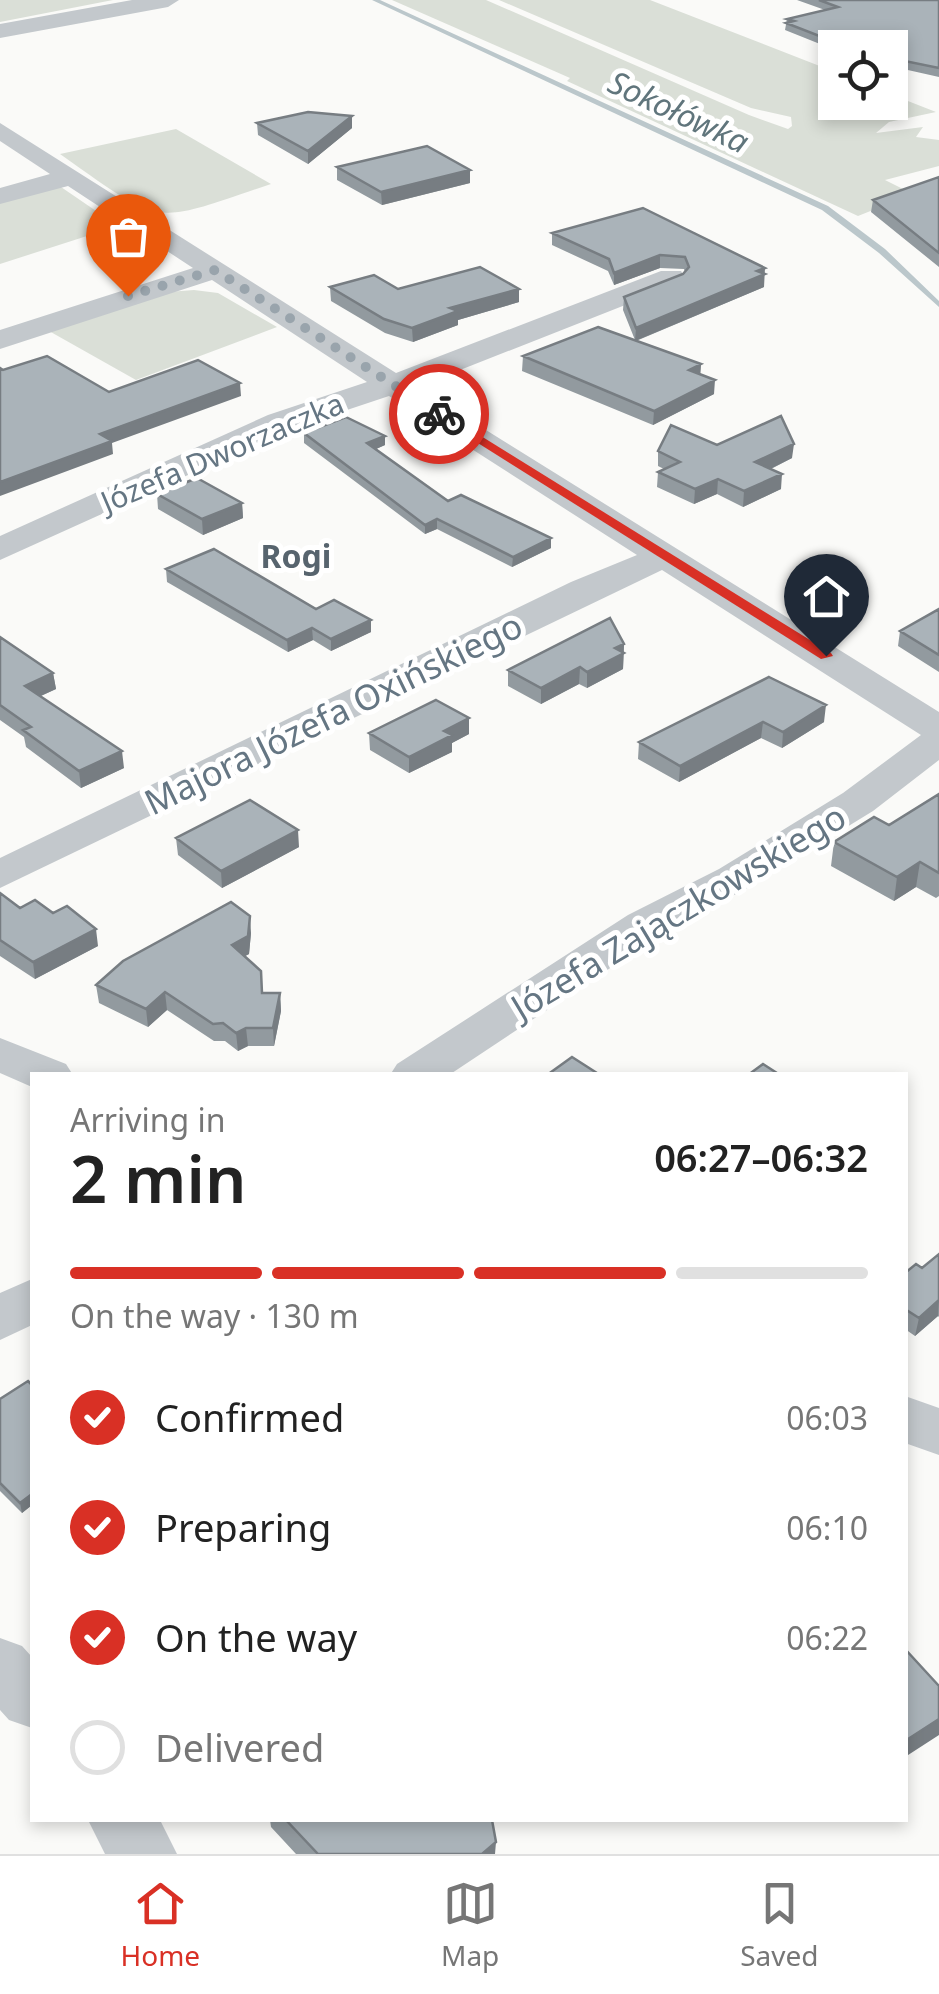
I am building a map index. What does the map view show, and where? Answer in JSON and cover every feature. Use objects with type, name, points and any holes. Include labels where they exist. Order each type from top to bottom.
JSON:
[{"type":"street","points":[[0,31],[168,0]]},
{"type":"street","points":[[0,130],[392,384],[939,728]]},
{"type":"street","points":[[0,196],[69,177]]},
{"type":"street","points":[[0,340],[215,270]]},
{"type":"street","name":"Józefa Dworzaczka","points":[[0,549],[204,452],[671,277]]},
{"type":"street","name":"Majora Józefa Oxińskiego","points":[[0,875],[567,598],[667,555]]},
{"type":"street","name":"Józefa Zajączkowskiego","points":[[419,1072],[644,926],[734,878],[858,802],[939,741]]},
{"type":"street","points":[[0,1054],[42,1072]]},
{"type":"street","points":[[0,1319],[30,1301]]},
{"type":"street","points":[[908,1420],[939,1432]]},
{"type":"street","points":[[0,1666],[30,1698]]},
{"type":"street","points":[[123,1822],[142,1854]]},
{"type":"shaded area","points":[[0,0],[113,0],[0,22]]},
{"type":"shaded area","points":[[392,0],[486,0],[749,115],[788,129],[792,126],[791,117],[751,108],[499,0],[650,0],[818,65],[818,120],[898,120],[876,133],[923,127],[916,137],[939,140],[939,166],[885,180],[913,194],[858,216],[567,81],[570,78]]},
{"type":"shaded area","points":[[908,101],[936,112],[908,118]]},
{"type":"shaded area","points":[[176,129],[271,184],[202,207],[160,212],[120,196],[60,154]]},
{"type":"shaded area","points":[[61,187],[118,226],[0,264],[0,200]]},
{"type":"shaded area","points":[[155,293],[218,293],[277,327],[136,380],[49,331]]},
{"type":"building","points":[[819,0],[939,0],[939,68],[908,62],[908,30],[818,30],[818,36],[786,23],[794,21],[787,19],[838,7]]},
{"type":"building","points":[[308,112],[352,116],[308,151],[257,123]]},
{"type":"building","points":[[427,146],[470,170],[381,192],[337,167]]},
{"type":"building","points":[[939,177],[939,253],[873,200]]},
{"type":"building","points":[[643,208],[765,268],[757,271],[765,274],[636,328],[624,297],[683,274],[689,267],[685,257],[660,255],[614,273],[609,259],[552,233]]},
{"type":"building","points":[[480,267],[519,289],[450,308],[458,311],[412,328],[384,319],[330,287],[374,275],[398,289]]},
{"type":"building","points":[[598,327],[701,364],[689,370],[715,380],[654,411],[523,356]]},
{"type":"building","points":[[47,356],[109,392],[198,360],[240,383],[100,434],[112,441],[0,482],[0,368]]},
{"type":"building","points":[[781,416],[794,444],[755,462],[782,474],[744,491],[718,479],[695,489],[658,472],[680,462],[658,451],[671,425],[717,445]]},
{"type":"building","points":[[346,417],[385,436],[367,443],[448,501],[461,495],[551,538],[513,557],[437,519],[425,525],[304,433]]},
{"type":"building","points":[[197,478],[242,503],[202,519],[157,494]]},
{"type":"building","points":[[214,549],[316,609],[334,600],[371,620],[331,639],[312,628],[287,640],[166,569]]},
{"type":"building","points":[[939,609],[939,655],[900,631]]},
{"type":"building","points":[[610,618],[624,644],[615,648],[624,653],[587,672],[580,667],[541,688],[508,670]]},
{"type":"building","points":[[0,637],[53,673],[25,686],[122,751],[79,771],[23,730],[31,727],[0,705]]},
{"type":"building","points":[[769,677],[826,705],[783,732],[763,722],[680,766],[639,742]]},
{"type":"building","points":[[436,700],[469,718],[444,731],[452,735],[409,757],[369,733]]},
{"type":"building","points":[[939,794],[939,873],[920,862],[897,877],[834,842],[874,817],[889,825]]},
{"type":"building","points":[[250,800],[298,830],[221,871],[176,838]]},
{"type":"building","points":[[0,893],[20,908],[35,900],[53,913],[67,906],[96,929],[33,962],[0,940]]},
{"type":"building","points":[[231,902],[250,916],[248,936],[232,945],[261,971],[262,993],[280,993],[273,1028],[246,1028],[236,1033],[223,1023],[213,1024],[165,992],[146,1009],[96,985],[123,961]]},
{"type":"building","points":[[572,1057],[595,1072],[551,1072]]},
{"type":"building","points":[[763,1064],[775,1072],[752,1072]]},
{"type":"building","points":[[939,1254],[939,1300],[919,1318],[908,1311],[908,1271],[916,1264],[922,1268]]},
{"type":"building","points":[[30,1383],[30,1496],[20,1503],[0,1483],[0,1399]]},
{"type":"building","points":[[908,1652],[939,1686],[939,1719],[908,1739]]},
{"type":"building","points":[[288,1822],[492,1822],[496,1842],[482,1854],[318,1854]]},
{"type":"waterway","name":"Sokołówka","points":[[375,0],[825,208],[882,251],[939,305]]},
{"type":"way so far","points":[[128,296],[215,270],[439,414]]},
{"type":"district","name":"Rogi","points":[[296,555]]},
{"type":"route","points":[[439,414],[826,656]]}]
